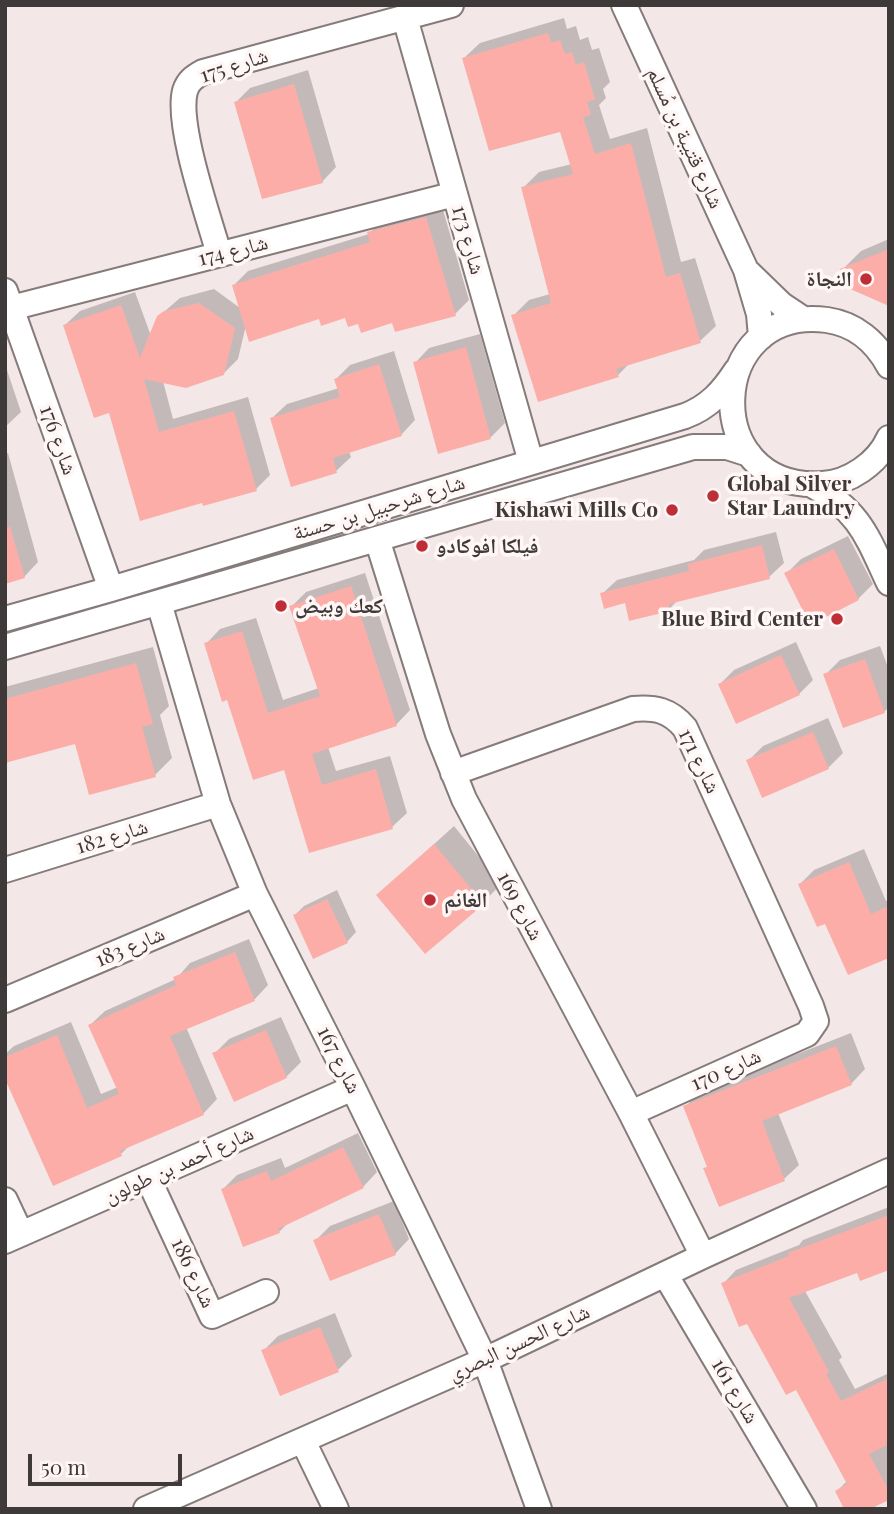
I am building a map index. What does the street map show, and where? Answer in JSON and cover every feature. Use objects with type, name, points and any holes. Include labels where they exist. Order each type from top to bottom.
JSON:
[{"type":"street","name":"شارع 175","points":[[219,254],[187,136],[183,103],[189,82],[203,72],[451,5]]},
{"type":"street","name":"شارع قتيبة بن مُسلم","points":[[624,5],[746,270],[759,314],[761,337]]},
{"type":"street","name":"شارع 173","points":[[405,18],[531,462]]},
{"type":"street","name":"شارع 174","points":[[8,300],[219,254],[455,194]]},
{"type":"street","name":"شارع قتيبة بن مُسلم","points":[[746,270],[763,289],[803,319]]},
{"type":"street","name":"شارع 176","points":[[8,300],[111,589]]},
{"type":"street","points":[[761,337],[788,323],[803,319],[833,321],[880,343],[889,366]]},
{"type":"street","name":"شارع شرحبيل بن حسنة","points":[[5,619],[695,412],[720,393],[743,358],[761,337]]},
{"type":"street","points":[[736,371],[732,385],[731,414],[738,435],[749,454],[771,473],[812,485],[841,481],[859,472],[875,459],[889,438]]},
{"type":"street","name":"شارع شرحبيل بن حسنة","points":[[5,647],[693,447],[727,446],[749,454]]},
{"type":"street","points":[[859,472],[862,525],[889,583]]},
{"type":"street","points":[[812,485],[839,502],[862,525]]},
{"type":"street","name":"شارع 169","points":[[377,539],[428,704],[453,773],[481,834],[631,1113],[703,1256]]},
{"type":"street","name":"شارع 167","points":[[159,603],[218,804],[255,894],[485,1360],[539,1509]]},
{"type":"street","name":"شارع 171","points":[[453,773],[633,709],[651,708],[676,718],[685,727],[816,1021]]},
{"type":"street","name":"شارع 182","points":[[5,870],[218,804]]},
{"type":"street","name":"شارع 183","points":[[5,1000],[255,894]]},
{"type":"street","name":"شارع 170","points":[[631,1113],[807,1034],[816,1021]]},
{"type":"street","name":"شارع أحمد بن طولون","points":[[13,1238],[353,1088]]},
{"type":"street","name":"شارع الحسن البصري","points":[[146,1509],[485,1360],[889,1171]]},
{"type":"street","name":"شارع 186","points":[[148,1178],[212,1316],[266,1292]]},
{"type":"street","points":[[5,1200],[13,1238]]},
{"type":"street","name":"شارع 161","points":[[665,1274],[804,1509]]},
{"type":"street","points":[[303,1441],[336,1509]]},
{"type":"building","points":[[548,33],[551,43],[560,40],[565,54],[572,52],[576,65],[584,62],[595,99],[587,102],[591,115],[583,117],[595,154],[631,143],[666,277],[680,273],[701,343],[616,369],[619,377],[538,402],[511,315],[551,303],[521,187],[573,174],[560,132],[489,151],[462,58]]},
{"type":"building","points":[[294,84],[323,183],[262,199],[234,102]]},
{"type":"building","points":[[426,217],[456,316],[395,332],[392,323],[361,333],[358,324],[348,327],[345,318],[321,326],[319,319],[249,342],[232,285],[370,242],[367,232]]},
{"type":"building","name":"النجاة","points":[[889,249],[889,306],[848,288],[840,269]]},
{"type":"building","points":[[199,303],[235,328],[224,375],[186,388],[144,379],[159,432],[234,411],[257,491],[140,521],[109,413],[94,418],[63,325],[121,305],[140,358],[157,316],[164,311]]},
{"type":"building","points":[[466,347],[491,439],[438,454],[413,362]]},
{"type":"building","points":[[379,364],[402,436],[333,458],[337,473],[291,487],[270,418],[340,397],[334,379]]},
{"type":"building","points":[[5,527],[10,527],[25,578],[5,584]]},
{"type":"building","points":[[762,545],[770,579],[669,604],[670,611],[629,621],[625,603],[604,609],[600,593],[689,571],[688,564]]},
{"type":"building","points":[[834,549],[859,600],[810,625],[784,573]]},
{"type":"building","points":[[351,586],[397,726],[312,754],[322,785],[376,769],[393,829],[309,853],[284,770],[253,780],[227,700],[222,702],[204,643],[242,631],[268,713],[320,696],[289,606]]},
{"type":"building","points":[[781,655],[800,695],[736,724],[718,684]]},
{"type":"building","points":[[865,659],[885,713],[843,728],[823,674]]},
{"type":"building","points":[[136,663],[153,724],[142,727],[156,777],[89,795],[75,744],[5,763],[5,699]]},
{"type":"building","points":[[813,732],[829,769],[762,798],[746,760]]},
{"type":"building","name":"الغانم","points":[[434,844],[484,904],[425,954],[376,895]]},
{"type":"building","points":[[849,862],[871,914],[889,906],[889,958],[848,975],[825,924],[817,927],[798,884]]},
{"type":"building","points":[[327,899],[348,943],[313,959],[293,915]]},
{"type":"building","points":[[235,952],[255,1001],[170,1036],[204,1115],[120,1151],[122,1156],[53,1186],[5,1079],[5,1057],[57,1035],[87,1108],[119,1094],[88,1025],[176,985],[173,977]]},
{"type":"building","points":[[266,1030],[287,1078],[234,1102],[212,1053]]},
{"type":"building","points":[[836,1046],[852,1085],[762,1121],[785,1181],[719,1207],[703,1168],[707,1167],[683,1106]]},
{"type":"building","points":[[343,1147],[364,1188],[278,1229],[280,1233],[243,1247],[221,1189],[267,1171],[271,1181]]},
{"type":"building","points":[[379,1214],[396,1255],[330,1281],[313,1240]]},
{"type":"building","points":[[889,1215],[889,1270],[860,1281],[857,1273],[789,1298],[829,1372],[826,1374],[841,1401],[889,1378],[889,1444],[869,1454],[889,1491],[889,1500],[870,1509],[844,1509],[835,1491],[847,1484],[796,1390],[786,1395],[747,1324],[739,1327],[721,1283],[789,1256],[788,1253]]},
{"type":"building","points":[[320,1327],[339,1372],[280,1396],[261,1350]]},
{"type":"place","name":"النجاة","points":[[866,279]]},
{"type":"place","name":"Global Silver Star Laundry","points":[[713,496]]},
{"type":"place","name":"Kishawi Mills Co","points":[[672,510]]},
{"type":"place","name":"فيلكا افوكادو","points":[[422,546]]},
{"type":"place","name":"كعك وبيض","points":[[281,606]]},
{"type":"place","name":"Blue Bird Center","points":[[837,619]]},
{"type":"place","name":"الغانم","points":[[430,900]]}]
